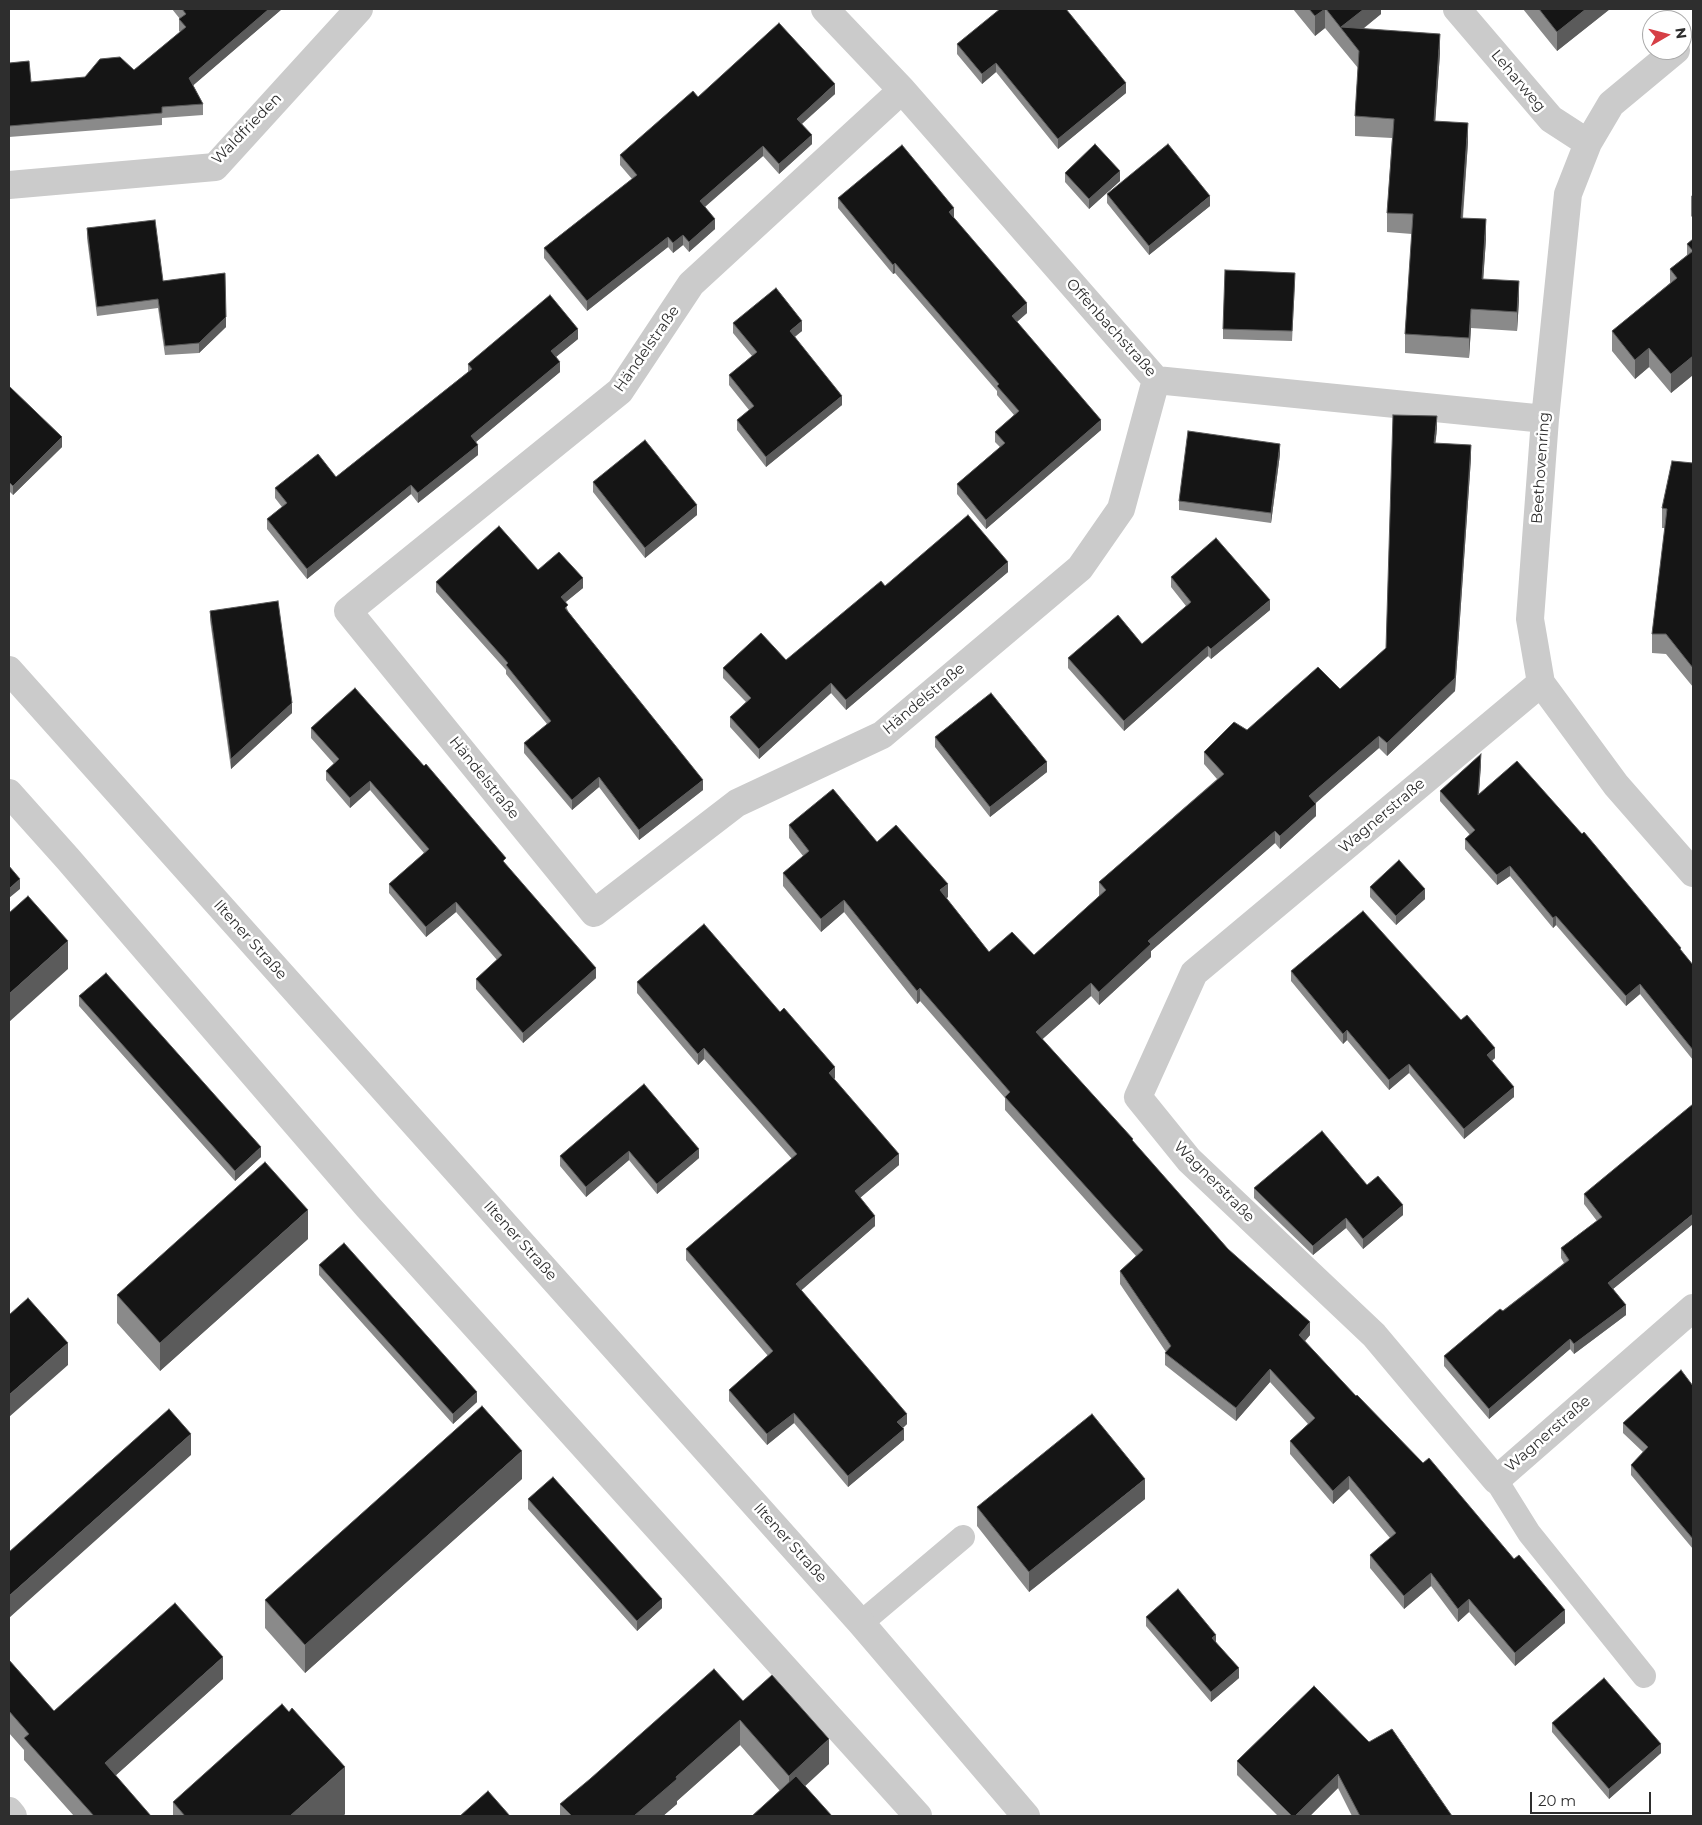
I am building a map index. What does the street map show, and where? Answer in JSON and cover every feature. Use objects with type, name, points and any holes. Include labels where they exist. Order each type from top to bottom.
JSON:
[{"type":"street","name":"Waldfrieden","points":[[9,186],[215,167],[359,9]]},
{"type":"street","name":"Offenbachstraße","points":[[825,9],[902,90],[1156,380],[1545,420]]},
{"type":"street","name":"Leharweg","points":[[1457,9],[1551,119],[1588,143]]},
{"type":"street","name":"Beethovenring","points":[[1664,60],[1611,104],[1588,143],[1568,194],[1545,420],[1530,619],[1541,683],[1616,786],[1693,873]]},
{"type":"street","name":"Händelstraße","points":[[902,90],[691,284],[620,390],[348,611],[594,913],[737,803],[882,735],[1080,568],[1121,509],[1156,380]]},
{"type":"street","name":"Iltener Straße","points":[[9,670],[861,1623],[1026,1816]]},
{"type":"street","name":"Wagnerstraße","points":[[1541,683],[1194,973],[1138,1097],[1189,1160],[1374,1335],[1496,1480],[1693,1308]]},
{"type":"street","points":[[9,793],[368,1207],[918,1816]]},
{"type":"street","points":[[9,1811],[13,1816]]},
{"type":"lane","points":[[1496,1480],[1529,1533],[1644,1676]]},
{"type":"lane","points":[[861,1623],[963,1536]]},
{"type":"building","points":[[182,9],[269,9],[189,78],[203,104],[162,107],[162,113],[9,126],[9,63],[29,61],[31,82],[85,77],[100,59],[120,57],[134,70],[186,27],[179,19],[186,14]]},
{"type":"building","points":[[1000,9],[1066,9],[1126,83],[1058,139],[996,63],[982,74],[957,44]]},
{"type":"building","points":[[1309,9],[1325,9],[1315,16]]},
{"type":"building","points":[[1326,9],[1364,9],[1341,27],[1440,34],[1434,121],[1468,123],[1461,218],[1486,219],[1482,279],[1519,281],[1517,312],[1471,309],[1469,338],[1405,334],[1413,214],[1387,213],[1394,119],[1355,116],[1359,51]]},
{"type":"building","points":[[1539,9],[1586,9],[1557,32]]},
{"type":"building","points":[[779,23],[835,84],[797,119],[812,135],[779,164],[763,146],[700,201],[715,219],[689,242],[683,235],[673,243],[668,237],[587,301],[544,248],[637,175],[620,155],[693,91],[698,97]]},
{"type":"building","points":[[1095,144],[1120,171],[1089,199],[1065,173]]},
{"type":"building","points":[[1168,144],[1210,196],[1149,246],[1107,194]]},
{"type":"building","points":[[902,145],[954,208],[949,212],[1027,303],[1012,316],[1101,420],[986,520],[957,484],[1005,443],[995,432],[1019,411],[997,386],[999,384],[895,263],[893,265],[838,198]]},
{"type":"building","points":[[155,220],[163,281],[225,273],[226,317],[199,343],[165,346],[158,299],[97,307],[87,228]]},
{"type":"building","points":[[1693,239],[1693,251],[1687,244]]},
{"type":"building","points":[[1693,251],[1693,356],[1671,374],[1649,348],[1635,360],[1612,331],[1677,278],[1670,269]]},
{"type":"building","points":[[1225,270],[1295,273],[1292,331],[1223,329]]},
{"type":"building","points":[[776,288],[802,321],[790,331],[842,396],[766,457],[737,420],[754,406],[729,375],[757,352],[733,323]]},
{"type":"building","points":[[550,295],[578,329],[551,351],[560,362],[471,436],[478,445],[418,493],[411,485],[307,569],[267,519],[287,503],[275,488],[318,454],[336,477],[472,369],[468,364]]},
{"type":"building","points":[[9,386],[62,437],[13,486],[9,482]]},
{"type":"building","points":[[1393,415],[1437,416],[1434,443],[1471,445],[1455,678],[1387,743],[1379,736],[1309,796],[1316,804],[1280,836],[1275,831],[1148,941],[1151,944],[1099,992],[1091,983],[1036,1032],[1133,1139],[1228,1249],[1310,1322],[1299,1335],[1356,1396],[1423,1463],[1429,1458],[1514,1559],[1519,1555],[1565,1610],[1515,1653],[1469,1599],[1458,1609],[1431,1573],[1404,1596],[1370,1555],[1396,1533],[1349,1476],[1333,1491],[1290,1441],[1315,1418],[1270,1369],[1236,1408],[1165,1353],[1171,1346],[1120,1271],[1143,1250],[1005,1097],[1010,1092],[920,988],[917,991],[844,900],[821,919],[783,873],[809,851],[789,825],[833,789],[877,842],[896,825],[948,884],[940,890],[989,952],[1012,932],[1034,955],[1106,890],[1099,882],[1224,774],[1204,752],[1234,722],[1247,730],[1318,667],[1340,689],[1386,648]]},
{"type":"building","points":[[1188,431],[1280,444],[1271,513],[1179,501]]},
{"type":"building","points":[[645,440],[697,505],[645,548],[593,482]]},
{"type":"building","points":[[1672,461],[1693,463],[1693,668],[1666,634],[1652,634],[1667,509],[1662,508]]},
{"type":"building","points":[[968,515],[1008,562],[846,700],[831,683],[759,749],[730,717],[751,698],[723,668],[761,633],[786,660],[881,581],[885,586]]},
{"type":"building","points":[[499,526],[538,570],[559,552],[583,578],[561,597],[568,605],[565,608],[703,780],[639,830],[599,777],[572,800],[524,743],[551,721],[506,665],[508,663],[436,582]]},
{"type":"building","points":[[1216,538],[1270,600],[1211,649],[1208,646],[1124,721],[1068,658],[1118,615],[1142,644],[1191,602],[1171,577]]},
{"type":"building","points":[[278,601],[292,703],[231,759],[210,611]]},
{"type":"building","points":[[355,688],[424,766],[426,764],[506,858],[503,861],[596,968],[523,1033],[476,979],[502,955],[456,902],[426,927],[389,884],[429,849],[370,781],[350,798],[326,771],[339,759],[311,728]]},
{"type":"building","points":[[991,693],[1047,762],[990,807],[935,737]]},
{"type":"building","points":[[1481,754],[1478,795],[1517,761],[1582,834],[1584,832],[1681,948],[1693,965],[1693,1050],[1640,984],[1626,996],[1556,916],[1553,918],[1510,866],[1497,875],[1465,839],[1475,830],[1440,791]]},
{"type":"building","points":[[1399,860],[1425,889],[1396,916],[1370,887]]},
{"type":"building","points":[[9,866],[20,879],[9,889]]},
{"type":"building","points":[[28,896],[68,941],[9,994],[9,913]]},
{"type":"building","points":[[1363,911],[1461,1020],[1467,1015],[1495,1048],[1487,1055],[1514,1087],[1464,1129],[1409,1064],[1389,1080],[1347,1030],[1343,1034],[1291,971]]},
{"type":"building","points":[[704,924],[780,1012],[784,1008],[835,1067],[829,1073],[899,1154],[855,1191],[875,1216],[796,1284],[907,1414],[897,1422],[904,1429],[848,1476],[794,1413],[767,1434],[729,1390],[773,1351],[686,1249],[797,1154],[704,1048],[698,1054],[637,982]]},
{"type":"building","points":[[106,973],[261,1147],[235,1171],[79,996]]},
{"type":"building","points":[[644,1084],[699,1149],[657,1184],[629,1151],[586,1187],[560,1156]]},
{"type":"building","points":[[1693,1104],[1693,1214],[1608,1283],[1626,1305],[1574,1344],[1570,1339],[1489,1409],[1444,1356],[1500,1309],[1503,1311],[1569,1260],[1561,1248],[1602,1217],[1584,1194]]},
{"type":"building","points":[[1322,1131],[1367,1185],[1378,1176],[1403,1205],[1363,1239],[1346,1218],[1313,1246],[1254,1188]]},
{"type":"building","points":[[265,1162],[308,1210],[160,1343],[117,1295]]},
{"type":"building","points":[[344,1243],[477,1392],[453,1414],[319,1265]]},
{"type":"building","points":[[28,1298],[68,1343],[9,1395],[9,1315]]},
{"type":"building","points":[[1681,1370],[1693,1386],[1693,1539],[1631,1465],[1648,1447],[1623,1423]]},
{"type":"building","points":[[482,1406],[522,1451],[305,1645],[265,1600]]},
{"type":"building","points":[[169,1409],[191,1434],[9,1596],[9,1552]]},
{"type":"building","points":[[1092,1414],[1145,1479],[1029,1572],[977,1507]]},
{"type":"building","points":[[553,1477],[662,1599],[637,1621],[528,1499]]},
{"type":"building","points":[[1178,1589],[1216,1635],[1212,1638],[1239,1668],[1211,1692],[1146,1617]]},
{"type":"building","points":[[175,1603],[223,1657],[105,1763],[151,1816],[94,1816],[24,1738],[29,1734],[9,1711],[9,1660],[54,1711]]},
{"type":"building","points":[[714,1669],[743,1701],[772,1675],[829,1739],[789,1776],[740,1720],[634,1816],[572,1816],[560,1804],[590,1779]]},
{"type":"building","points":[[1604,1678],[1661,1744],[1609,1789],[1552,1723]]},
{"type":"building","points":[[1314,1686],[1369,1742],[1392,1729],[1452,1816],[1360,1816],[1338,1774],[1295,1816],[1292,1816],[1237,1761]]},
{"type":"building","points":[[282,1704],[289,1712],[292,1708],[345,1767],[290,1816],[185,1816],[173,1802]]},
{"type":"building","points":[[796,1776],[832,1816],[752,1816]]},
{"type":"building","points":[[488,1791],[510,1816],[460,1816]]}]
